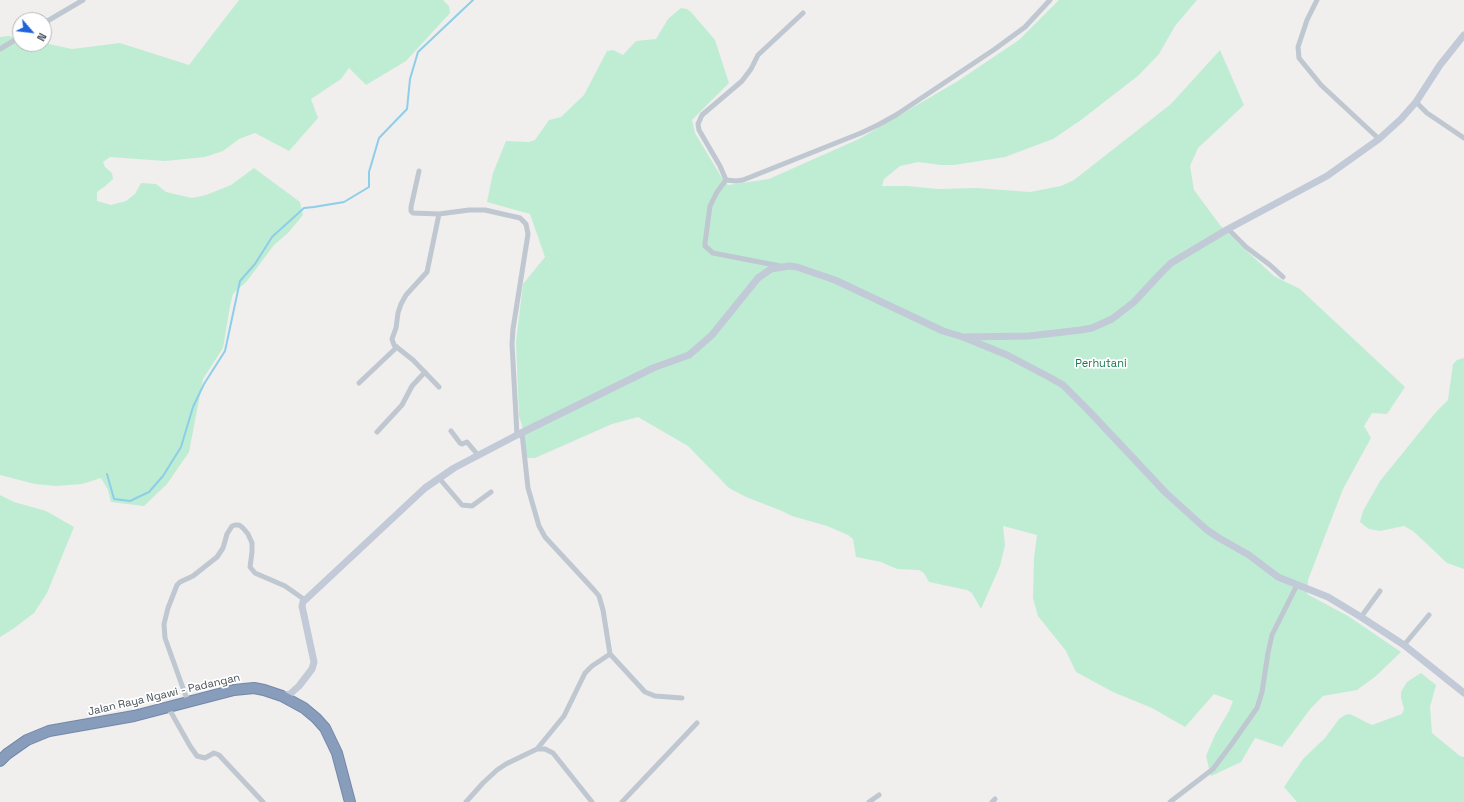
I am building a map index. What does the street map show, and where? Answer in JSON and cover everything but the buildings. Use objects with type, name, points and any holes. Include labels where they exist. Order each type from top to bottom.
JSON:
[{"type":"highway","name":"Jalan Raya Ngawi - Padangan","points":[[0,761],[16,747],[42,733],[109,721],[244,689],[264,690],[282,696],[304,708],[325,728],[337,753],[350,802]]},
{"type":"street","points":[[52,18],[83,0]]},
{"type":"street","points":[[726,180],[743,180],[878,125],[896,115],[995,50],[1025,27],[1050,0]]},
{"type":"street","points":[[1317,0],[1307,20],[1298,47],[1299,58],[1321,85],[1379,139]]},
{"type":"street","points":[[726,180],[720,166],[699,130],[699,119],[713,105],[742,81],[751,69],[758,55],[803,13]]},
{"type":"street","points":[[963,337],[1029,336],[1081,330],[1101,324],[1112,318],[1134,302],[1171,263],[1228,229],[1328,176],[1379,139],[1401,119],[1416,102],[1440,65],[1464,34]]},
{"type":"street","points":[[0,49],[12,42]]},
{"type":"street","points":[[1416,102],[1427,113],[1464,138]]},
{"type":"street","points":[[419,171],[411,211],[416,214],[439,214],[469,210],[485,210],[520,218],[526,224],[528,234],[512,344],[520,434],[528,488],[538,526],[545,537],[598,596],[603,610],[610,654],[645,692],[650,695],[682,698]]},
{"type":"street","points":[[726,180],[717,192],[710,206],[704,243],[706,248],[713,253],[781,266],[797,267],[836,280],[943,331],[963,337],[1007,355],[1063,385],[1166,492],[1200,524],[1219,538],[1255,559],[1278,578],[1328,597],[1361,617],[1404,645],[1464,693]]},
{"type":"street","points":[[439,214],[427,272],[406,295],[398,313],[396,328],[392,339],[397,347],[425,372],[439,387]]},
{"type":"street","points":[[1228,229],[1246,247],[1270,264],[1284,277]]},
{"type":"street","points":[[282,696],[290,694],[296,690],[313,666],[314,654],[302,606],[305,600],[425,488],[454,468],[478,455],[653,368],[689,354],[712,335],[758,278],[771,269],[781,266]]},
{"type":"street","points":[[359,383],[397,347]]},
{"type":"street","points":[[377,432],[402,405],[412,386],[425,372]]},
{"type":"street","points":[[451,431],[460,443],[462,444],[467,442],[478,455]]},
{"type":"street","points":[[439,478],[462,505],[472,506],[491,492]]},
{"type":"street","points":[[188,702],[165,638],[164,624],[168,608],[180,582],[193,576],[217,557],[223,548],[227,534],[232,526],[239,525],[248,534],[252,543],[250,567],[255,573],[285,586],[305,600]]},
{"type":"street","points":[[1170,802],[1212,768],[1231,745],[1257,708],[1262,692],[1272,635],[1297,585]]},
{"type":"street","points":[[1361,617],[1380,591]]},
{"type":"street","points":[[1404,645],[1429,615]]},
{"type":"street","points":[[538,749],[564,716],[586,673],[592,666],[610,654]]},
{"type":"street","points":[[168,707],[197,756],[205,758],[214,753],[219,755],[263,802]]},
{"type":"street","points":[[622,802],[697,723]]},
{"type":"street","points":[[466,802],[483,782],[497,770],[506,764],[538,749],[545,749],[553,753],[592,802]]},
{"type":"street","points":[[869,802],[879,795]]},
{"type":"green space","points":[[239,0],[443,0],[449,6],[450,13],[406,61],[366,85],[349,68],[341,79],[311,99],[318,118],[289,151],[255,133],[239,139],[223,151],[205,157],[165,161],[110,157],[103,162],[105,167],[112,173],[113,179],[97,192],[97,201],[111,205],[126,201],[135,194],[141,183],[156,184],[166,192],[192,198],[206,195],[231,185],[254,168],[300,202],[303,215],[288,233],[274,245],[247,281],[233,294],[223,348],[203,379],[189,452],[167,484],[144,506],[111,502],[108,490],[101,478],[82,484],[56,486],[35,484],[0,475],[0,37],[12,37],[12,52],[52,52],[52,45],[72,49],[120,43],[189,65]]},
{"type":"green space","name":"Perhutani","points":[[1059,0],[1197,0],[1175,26],[1159,54],[1139,75],[1081,120],[1053,139],[1005,157],[954,165],[918,162],[900,166],[884,179],[882,186],[907,186],[938,189],[977,188],[1030,192],[1061,186],[1074,180],[1171,104],[1220,50],[1244,105],[1198,148],[1190,166],[1194,190],[1220,225],[1237,242],[1274,276],[1300,289],[1405,387],[1387,414],[1372,413],[1364,426],[1371,438],[1343,489],[1308,580],[1307,594],[1348,616],[1401,652],[1376,676],[1357,690],[1323,696],[1311,708],[1282,747],[1255,738],[1241,762],[1211,776],[1206,756],[1233,701],[1214,694],[1185,727],[1152,708],[1113,692],[1076,672],[1066,651],[1038,616],[1033,598],[1034,558],[1037,535],[1003,526],[1005,545],[1000,566],[981,609],[972,593],[967,590],[929,582],[924,573],[919,570],[897,569],[881,562],[856,557],[853,539],[848,535],[827,526],[792,516],[746,497],[729,488],[688,446],[638,417],[612,424],[535,458],[527,458],[522,425],[519,416],[516,342],[523,284],[545,257],[530,214],[487,202],[493,173],[506,141],[529,142],[535,140],[549,120],[561,117],[584,95],[607,51],[613,50],[623,55],[636,41],[656,39],[668,19],[681,8],[687,9],[691,12],[715,40],[729,83],[692,120],[695,133],[722,178],[728,185],[769,179],[859,139],[958,81],[1019,40]]},
{"type":"green space","points":[[1464,358],[1464,569],[1447,563],[1413,531],[1404,526],[1380,531],[1369,529],[1360,522],[1363,511],[1380,481],[1436,412],[1448,400],[1453,364],[1457,360]]},
{"type":"green space","points":[[0,495],[14,502],[46,511],[74,527],[47,593],[34,613],[0,637]]},
{"type":"green space","points":[[1421,673],[1436,685],[1430,707],[1432,733],[1460,756],[1464,757],[1464,802],[1297,802],[1284,787],[1303,759],[1325,738],[1339,719],[1350,714],[1372,725],[1402,714],[1404,709],[1401,692],[1407,682]]},
{"type":"waterway","points":[[107,474],[114,499],[130,501],[149,492],[163,476],[181,447],[193,407],[204,384],[225,351],[240,281],[255,264],[272,237],[304,208],[344,202],[369,187],[369,172],[379,138],[407,109],[410,79],[418,52],[473,0]]}]
